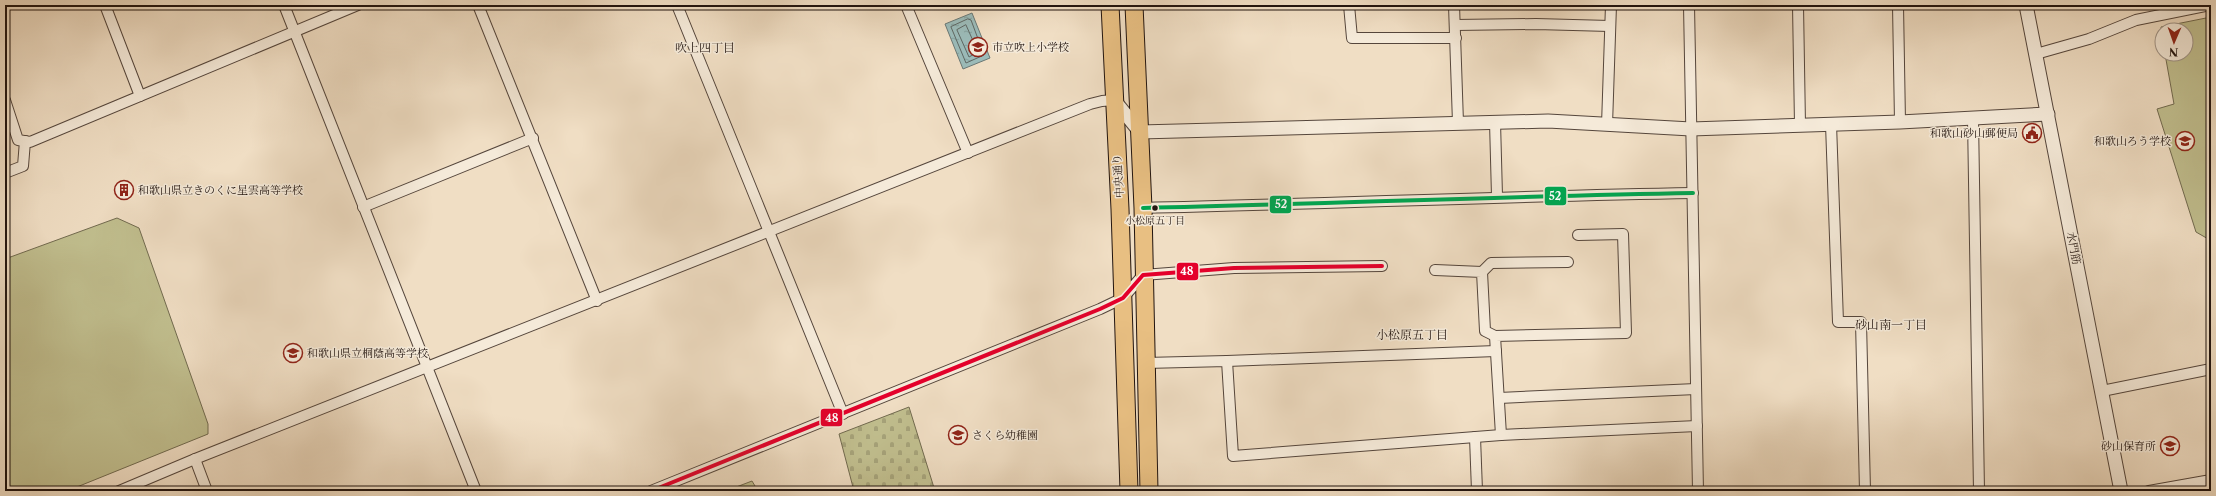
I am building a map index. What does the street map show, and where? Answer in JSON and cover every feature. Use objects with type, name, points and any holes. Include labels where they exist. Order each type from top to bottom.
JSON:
[{"type":"highway","name":"中央通り","points":[[1110,5],[1123,298],[1129,491]]},
{"type":"highway","name":"中央通り","points":[[1134,5],[1143,208],[1143,275],[1149,491]]},
{"type":"street","points":[[105,5],[140,96]]},
{"type":"street","points":[[284,5],[476,491]]},
{"type":"street","points":[[5,100],[18,140],[30,142],[358,5]]},
{"type":"street","points":[[478,5],[533,138],[597,301]]},
{"type":"street","points":[[677,5],[843,414]]},
{"type":"street","points":[[906,5],[968,153]]},
{"type":"street","points":[[1349,5],[1352,38],[1456,38]]},
{"type":"street","points":[[1454,5],[1458,123]]},
{"type":"street","points":[[1607,125],[1611,5]]},
{"type":"street","points":[[1689,5],[1698,491]]},
{"type":"street","points":[[1798,5],[1800,125]]},
{"type":"street","points":[[1898,5],[1900,122]]},
{"type":"street","name":"水門筋","points":[[2026,5],[2121,491]]},
{"type":"street","points":[[2036,54],[2090,39],[2136,20],[2210,5]]},
{"type":"street","points":[[1455,25],[1536,24],[1610,26]]},
{"type":"street","points":[[119,491],[195,459],[597,301],[1090,104],[1114,100],[1140,132],[1548,121],[1692,129],[1973,119],[2048,114]]},
{"type":"street","points":[[1973,119],[1979,491]]},
{"type":"street","points":[[1495,122],[1497,196]]},
{"type":"street","points":[[1831,124],[1838,322],[1861,322],[1865,491]]},
{"type":"street","points":[[363,207],[533,138]]},
{"type":"street","points":[[5,173],[24,166],[25,141]]},
{"type":"street","points":[[1143,208],[1316,204],[1497,196],[1693,193]]},
{"type":"street","points":[[1482,272],[1485,331],[1495,336],[1626,333],[1623,234],[1578,235]]},
{"type":"street","points":[[1435,270],[1482,272],[1491,263],[1568,262]]},
{"type":"street","points":[[651,491],[843,414],[1123,298],[1143,275],[1234,268],[1382,266]]},
{"type":"street","points":[[1495,336],[1501,435]]},
{"type":"street","points":[[1145,363],[1496,351]]},
{"type":"street","points":[[1227,361],[1233,456],[1501,435],[1697,426]]},
{"type":"street","points":[[2102,391],[2211,369]]},
{"type":"street","points":[[1499,398],[1696,388]]},
{"type":"street","points":[[1475,437],[1477,491]]},
{"type":"street","points":[[195,459],[207,491]]},
{"type":"street","points":[[2149,491],[2211,480]]},
{"type":"street","points":[[2185,485],[2195,491]]},
{"type":"green space","points":[[2211,17],[2211,240],[2196,232],[2157,109],[2174,104],[2166,62],[2194,62],[2194,22],[2186,22]]},
{"type":"green space","points":[[117,218],[139,228],[208,424],[208,434],[67,491],[5,491],[5,259]]},
{"type":"green space","points":[[909,407],[935,491],[854,491],[839,434]]},
{"type":"green space","points":[[752,481],[758,491],[731,491],[731,489]]},
{"type":"water","points":[[972,13],[990,58],[963,69],[945,24]]},
{"type":"transit line","name":"52","points":[[1143,208],[1693,193]]},
{"type":"transit line","name":"48","points":[[651,491],[1100,309],[1123,298],[1143,275],[1234,268],[1382,266]]},
{"type":"place","name":"市立吹上小学校","points":[[978,47]]},
{"type":"place","name":"和歌山砂山郵便局","points":[[2032,133]]},
{"type":"place","name":"和歌山ろう学校","points":[[2185,141]]},
{"type":"place","name":"和歌山県立きのくに星雲高等学校","points":[[124,190]]},
{"type":"place","name":"小松原五丁目","points":[[1155,208]]},
{"type":"place","name":"和歌山県立桐蔭高等学校","points":[[293,353]]},
{"type":"place","name":"さくら幼稚園","points":[[958,435]]},
{"type":"place","name":"砂山保育所","points":[[2170,446]]},
{"type":"district","name":"吹上四丁目","points":[[705,48]]},
{"type":"district","name":"砂山南一丁目","points":[[1891,325]]},
{"type":"district","name":"小松原五丁目","points":[[1412,335]]}]
